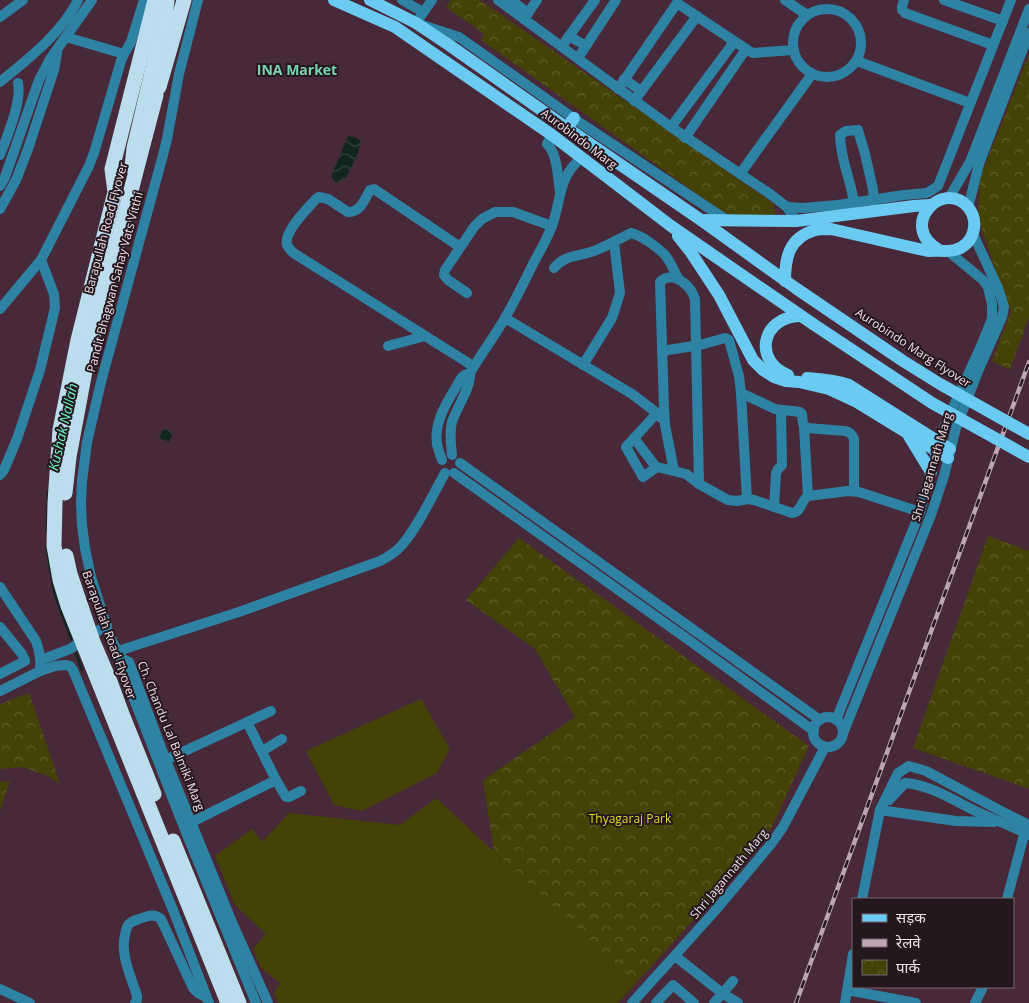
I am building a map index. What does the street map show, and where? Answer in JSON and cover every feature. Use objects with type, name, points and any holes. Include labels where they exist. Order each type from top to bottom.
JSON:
[{"type":"highway","name":"Barapullah Road Flyover","points":[[155,0],[112,169],[115,192],[78,340],[60,430],[54,546],[60,580],[68,606],[228,1003]]},
{"type":"highway","points":[[129,199],[134,148],[165,18],[167,0]]},
{"type":"highway","name":"Barapullah Road Flyover","points":[[184,0],[156,95],[88,355],[69,457],[64,498],[64,545],[70,574],[93,642],[239,1003]]},
{"type":"main road","name":"Aurobindo Marg","points":[[334,0],[395,27],[549,139],[582,158],[671,226],[800,316]]},
{"type":"main road","name":"Aurobindo Marg","points":[[370,0],[420,17],[449,45],[570,123],[785,280]]},
{"type":"main road","points":[[785,280],[787,254],[802,237],[815,230],[831,229],[928,251],[944,251],[957,250],[969,241],[973,234],[973,216],[960,201],[949,198],[939,200],[930,206],[922,219],[923,234],[927,241],[932,246],[944,251]]},
{"type":"main road","points":[[701,220],[796,222],[872,206],[930,206]]},
{"type":"main road","points":[[851,233],[846,227],[846,222],[852,209]]},
{"type":"main road","points":[[671,226],[719,295],[754,360],[763,370],[774,377],[829,389],[855,401],[906,431],[938,446]]},
{"type":"main road","name":"Aurobindo Marg Flyover","points":[[785,280],[903,361],[1029,434]]},
{"type":"main road","points":[[949,453],[849,385],[830,380],[787,375],[780,372],[773,366],[766,352],[766,344],[771,328],[784,318],[800,316],[932,403],[1029,457]]},
{"type":"main road","points":[[906,431],[931,472]]},
{"type":"street","points":[[0,17],[23,0]]},
{"type":"street","points":[[0,82],[56,32],[78,0]]},
{"type":"street","points":[[0,186],[5,177],[38,80],[50,59],[92,0]]},
{"type":"street","points":[[0,309],[41,260],[92,160],[124,54],[131,42],[144,0]]},
{"type":"street","name":"Pandit Bhagwan Sahay Vats Vitthi","points":[[119,654],[110,637],[91,577],[82,525],[82,480],[86,442],[100,382],[163,155],[179,74],[198,0]]},
{"type":"street","name":"Aurobindo Marg","points":[[402,0],[420,17],[459,37],[570,123],[728,221]]},
{"type":"street","points":[[420,17],[432,0]]},
{"type":"street","points":[[498,0],[511,3],[562,46],[618,89],[685,138],[770,194],[787,207],[796,222]]},
{"type":"street","points":[[526,16],[537,0]]},
{"type":"street","points":[[562,46],[595,0]]},
{"type":"street","points":[[578,58],[616,0]]},
{"type":"street","points":[[785,0],[806,15]]},
{"type":"street","points":[[904,0],[902,10],[905,13],[993,45]]},
{"type":"street","points":[[944,0],[1003,21]]},
{"type":"street","points":[[787,207],[803,208],[838,205],[852,209],[852,194],[840,149],[840,135],[846,131],[858,130],[861,138],[873,189],[872,206],[927,193],[938,186],[1011,0]]},
{"type":"street","points":[[618,89],[677,2],[753,53],[794,50]]},
{"type":"street","points":[[832,4],[849,16],[857,26],[861,38],[860,49],[857,60],[846,72],[832,78],[820,77],[804,69],[797,60],[792,44],[794,32],[806,15],[832,4]]},
{"type":"street","points":[[949,198],[970,162],[1029,9]]},
{"type":"street","points":[[634,100],[697,16]]},
{"type":"street","points":[[968,208],[979,164],[1029,33]]},
{"type":"street","points":[[569,36],[586,46]]},
{"type":"street","points":[[66,37],[124,54]]},
{"type":"street","points":[[671,128],[734,42]]},
{"type":"street","points":[[0,208],[16,180],[28,149],[54,70],[59,48]]},
{"type":"street","points":[[685,138],[746,50]]},
{"type":"street","points":[[857,60],[970,104]]},
{"type":"street","points":[[740,174],[812,74]]},
{"type":"street","points":[[624,79],[641,91]]},
{"type":"street","points":[[0,82],[38,80]]},
{"type":"street","points":[[0,155],[16,107],[18,82]]},
{"type":"street","points":[[680,116],[694,125]]},
{"type":"street","points":[[549,139],[555,156],[560,192]]},
{"type":"street","points":[[452,455],[450,437],[452,425],[469,384],[472,370],[505,318],[552,226],[560,192],[572,166],[582,158]]},
{"type":"street","points":[[460,247],[374,189],[370,190],[358,210],[352,213],[328,199],[319,197],[293,226],[287,242],[295,254],[424,336],[472,370]]},
{"type":"street","points":[[467,293],[448,280],[444,275],[445,270],[474,227],[482,219],[495,212],[514,212],[552,226]]},
{"type":"street","points":[[554,268],[560,261],[568,257],[595,251],[631,233],[642,237],[665,255],[678,278],[694,296],[699,484]]},
{"type":"street","name":"Shri Jagannath Marg","points":[[842,736],[931,515],[943,481],[956,428],[1002,317],[1004,308],[998,288],[973,234]]},
{"type":"street","points":[[583,365],[612,318],[620,293],[614,242]]},
{"type":"street","name":"Shri Jagannath Marg","points":[[836,720],[920,512],[938,446],[948,418],[992,319],[991,296],[988,287],[983,280],[944,251]]},
{"type":"street","points":[[0,475],[17,439],[40,370],[55,308],[54,294],[41,260]]},
{"type":"street","points":[[674,471],[665,425],[660,282],[663,279],[678,278]]},
{"type":"street","points":[[505,318],[632,394],[656,413],[665,425]]},
{"type":"street","points":[[388,346],[424,336]]},
{"type":"street","points":[[662,350],[696,346],[728,338],[739,376],[747,499]]},
{"type":"street","points":[[442,460],[437,443],[440,420],[448,401],[462,377],[472,370]]},
{"type":"street","points":[[741,393],[774,408],[800,412],[804,427],[808,496]]},
{"type":"street","points":[[774,507],[776,473],[782,464],[781,410]]},
{"type":"street","points":[[656,413],[626,447],[642,476],[657,467]]},
{"type":"street","points":[[804,427],[845,431],[853,435],[857,491]]},
{"type":"street","points":[[634,438],[657,467],[686,474],[699,484],[728,500],[754,500],[796,513],[808,496],[857,491],[920,512]]},
{"type":"street","points":[[814,731],[664,622],[449,473],[440,466],[442,460],[446,456],[452,455],[458,458],[460,463],[820,720]]},
{"type":"street","points":[[119,654],[380,561],[391,555],[402,546],[449,473],[458,470],[460,463]]},
{"type":"street","points":[[0,587],[36,642],[40,652],[40,666]]},
{"type":"street","points":[[664,622],[671,614]]},
{"type":"street","points":[[0,691],[106,625]]},
{"type":"street","points":[[0,627],[22,654],[25,661],[0,674]]},
{"type":"street","name":"Ch. Chandu Lal Balmiki Marg","points":[[119,654],[129,662],[162,762],[254,999]]},
{"type":"street","points":[[40,666],[59,664],[70,666],[73,670],[162,883],[208,1000]]},
{"type":"street","points":[[162,762],[271,711]]},
{"type":"street","points":[[830,718],[836,720],[843,731],[842,736],[837,744],[833,746],[826,747],[821,745],[814,736],[815,726],[820,720],[830,718]]},
{"type":"street","points":[[247,722],[286,797],[289,798],[301,791]]},
{"type":"street","points":[[262,751],[282,739]]},
{"type":"street","name":"Shri Jagannath Marg","points":[[632,1003],[720,906],[771,844],[826,747]]},
{"type":"street","name":"Ch. Chandu Lal Balmiki Marg","points":[[162,762],[192,822],[231,920],[268,1003]]},
{"type":"street","points":[[862,898],[880,810],[898,773],[909,766],[926,770],[1001,811],[1027,829]]},
{"type":"street","points":[[192,822],[276,780]]},
{"type":"street","points":[[880,810],[905,783],[914,784],[938,792],[999,822],[1027,829]]},
{"type":"street","points":[[880,810],[956,821],[999,822]]},
{"type":"street","points":[[1006,898],[1027,829]]},
{"type":"street","points":[[135,1003],[137,996],[123,952],[124,940],[129,924],[152,915],[157,915],[161,919],[194,988],[208,1000]]},
{"type":"street","points":[[674,956],[737,1003]]},
{"type":"street","points":[[846,1003],[852,961]]},
{"type":"street","points":[[714,1003],[733,981]]},
{"type":"street","points":[[663,1001],[676,982],[694,1003]]},
{"type":"street","points":[[975,1003],[982,988]]},
{"type":"street","points":[[0,989],[30,1003]]},
{"type":"street","points":[[254,999],[262,990]]},
{"type":"street","points":[[848,990],[870,999],[916,1003]]},
{"type":"green space","points":[[451,0],[480,0],[774,204],[775,216],[728,216],[481,40],[484,34],[446,7]]},
{"type":"green space","points":[[1029,54],[1029,317],[1010,370],[992,361],[1011,311],[978,218],[980,178]]},
{"type":"green space","points":[[988,536],[1029,551],[1029,789],[913,748]]},
{"type":"green space","name":"Thyagaraj Park","points":[[519,538],[809,746],[772,827],[725,885],[636,983],[494,852],[483,780],[575,717],[535,649],[466,600]]},
{"type":"green space","points":[[29,693],[60,784],[48,776],[22,767],[0,769],[0,704]]},
{"type":"green space","points":[[421,699],[450,749],[437,773],[362,811],[334,805],[306,751]]},
{"type":"green space","points":[[10,781],[0,811],[0,782]]},
{"type":"green space","points":[[436,798],[636,983],[618,1003],[278,1003],[274,992],[281,984],[261,968],[253,949],[266,934],[235,905],[215,856],[252,829],[262,842],[289,813],[400,825]]},
{"type":"water","points":[[348,136],[355,137],[361,141],[358,153],[346,178],[338,183],[331,176]]},
{"type":"water","points":[[164,428],[173,432],[169,442],[159,438]]},
{"type":"waterway","name":"Kushak Nallah","points":[[47,531],[48,492]]},
{"type":"waterway","name":"Kushak Nallah","points":[[47,544],[54,592],[71,639]]},
{"type":"waterway","name":"Kushak Nallah","points":[[76,653],[82,670]]},
{"type":"railway","points":[[796,1003],[1029,362]]},
{"type":"district","name":"INA Market","points":[[297,70]]}]
